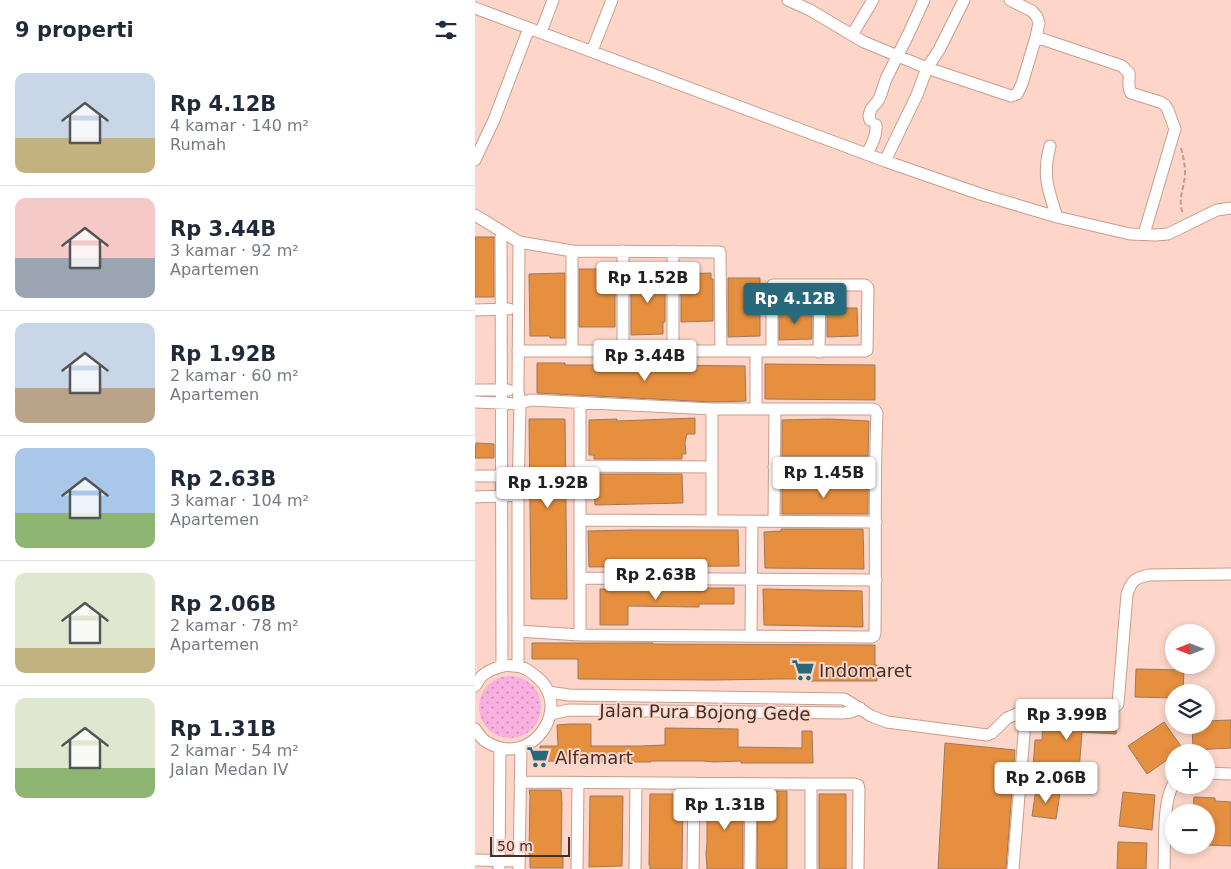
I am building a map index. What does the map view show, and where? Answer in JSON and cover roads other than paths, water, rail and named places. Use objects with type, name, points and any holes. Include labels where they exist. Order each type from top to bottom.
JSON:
[{"type":"street","points":[[541,32],[553,0]]},
{"type":"street","points":[[592,51],[612,0]]},
{"type":"street","points":[[788,0],[810,10],[864,42],[927,68],[1011,96],[1017,94],[1022,84],[1039,23],[1032,10],[1010,0]]},
{"type":"street","points":[[852,35],[873,0]]},
{"type":"street","points":[[867,153],[876,130],[869,116],[871,109],[880,97],[885,79],[924,0]]},
{"type":"street","points":[[885,161],[917,95],[927,68],[939,50],[964,0]]},
{"type":"street","points":[[475,8],[885,161],[980,194],[1057,217],[1130,234],[1167,234],[1217,210],[1231,208]]},
{"type":"street","points":[[475,160],[494,120],[529,28]]},
{"type":"street","points":[[1036,37],[1125,68],[1129,73],[1131,93],[1160,102],[1168,110],[1175,129],[1144,234]]},
{"type":"street","points":[[1049,146],[1045,168],[1046,178],[1057,217]]},
{"type":"street","points":[[475,214],[519,242],[572,251],[720,252],[721,351]]},
{"type":"street","points":[[501,231],[502,666]]},
{"type":"street","points":[[519,242],[518,390],[525,402],[519,475],[519,666]]},
{"type":"street","points":[[572,251],[572,351]]},
{"type":"street","points":[[623,251],[623,351]]},
{"type":"street","points":[[673,251],[673,351]]},
{"type":"street","points":[[518,351],[819,352],[865,351],[868,348],[867,286],[776,285],[772,287],[772,351]]},
{"type":"street","points":[[819,352],[820,286]]},
{"type":"street","points":[[475,310],[518,308]]},
{"type":"street","points":[[756,351],[756,409]]},
{"type":"street","points":[[475,390],[518,390]]},
{"type":"street","points":[[475,402],[580,403],[712,409],[875,410],[877,412],[874,636],[580,635],[518,631]]},
{"type":"street","points":[[580,403],[580,635]]},
{"type":"street","points":[[712,409],[712,521]]},
{"type":"street","points":[[774,521],[775,409]]},
{"type":"street","points":[[581,466],[712,467]]},
{"type":"street","points":[[774,467],[875,468]]},
{"type":"street","points":[[475,476],[519,475]]},
{"type":"street","points":[[475,496],[519,495]]},
{"type":"street","points":[[580,520],[876,522]]},
{"type":"street","points":[[751,636],[752,521]]},
{"type":"street","points":[[548,692],[569,695],[844,700],[871,716],[887,722],[987,735],[992,733],[1007,718],[1026,710],[1114,708],[1118,704],[1127,594],[1131,583],[1138,577],[1149,575],[1231,574]]},
{"type":"street","points":[[580,578],[876,580]]},
{"type":"street","points":[[475,686],[483,675],[502,666],[519,666],[531,671],[541,680],[548,692],[551,703],[547,725],[531,743],[521,747],[500,748],[484,740],[475,729]]},
{"type":"street","name":"Jalan Pura Bojong Gede","points":[[550,714],[569,710],[843,713],[860,708]]},
{"type":"street","points":[[1013,869],[1026,710]]},
{"type":"street","points":[[475,860],[499,865],[519,865],[521,747]]},
{"type":"street","points":[[499,865],[500,748]]},
{"type":"street","points":[[1215,773],[1231,774]]},
{"type":"street","points":[[520,782],[855,784],[858,785],[859,789],[859,869]]},
{"type":"street","points":[[577,869],[578,783]]},
{"type":"street","points":[[635,869],[636,783]]},
{"type":"street","points":[[693,869],[694,783]]},
{"type":"street","points":[[750,869],[751,784]]},
{"type":"street","points":[[811,784],[811,869]]},
{"type":"street","points":[[1165,869],[1169,794]]},
{"type":"place","name":"Indomaret","points":[[803,670]]},
{"type":"place","name":"Alfamart","points":[[538,757]]}]
